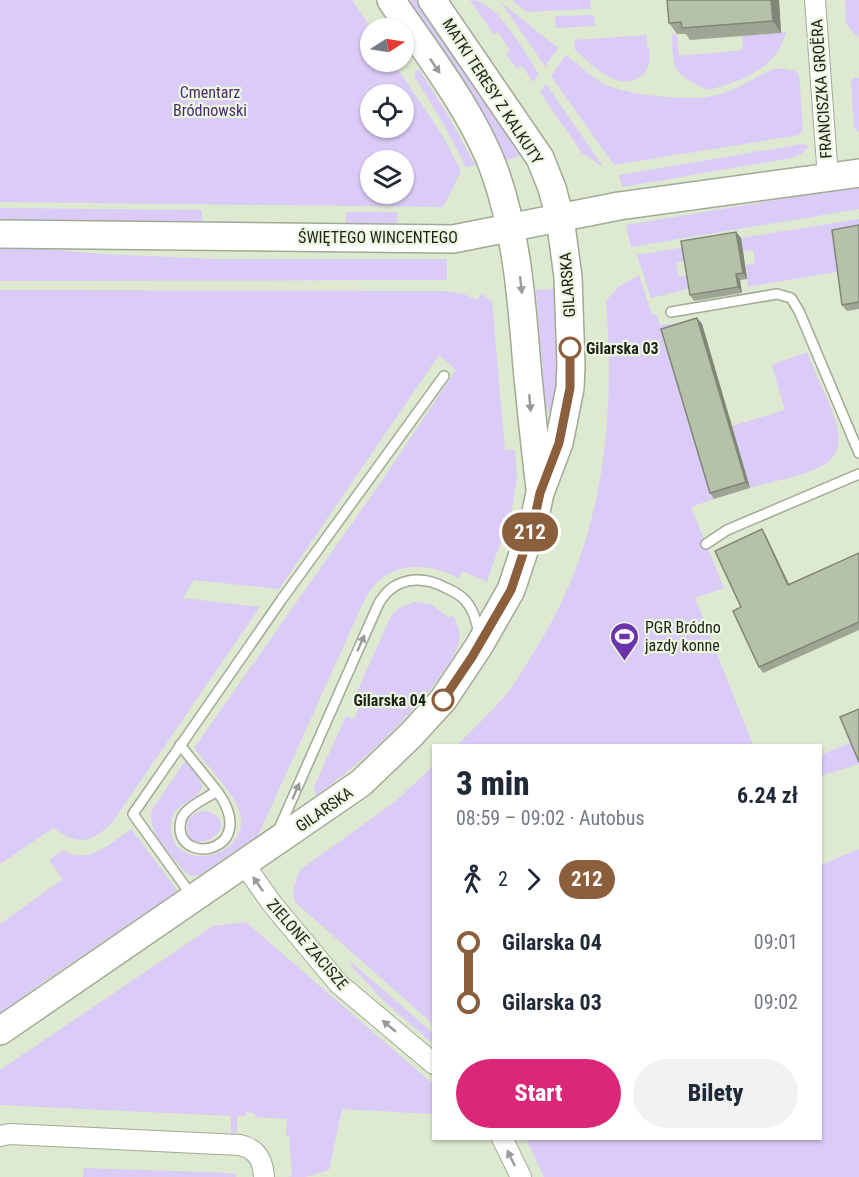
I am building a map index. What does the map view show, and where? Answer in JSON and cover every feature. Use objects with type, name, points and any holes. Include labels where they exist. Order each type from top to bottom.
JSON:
[{"type":"street","name":"MATKI TERESY Z KALKUTY","points":[[391,0],[453,92],[481,139],[496,174],[509,228]]},
{"type":"street","name":"MATKI TERESY Z KALKUTY","points":[[432,0],[540,158],[552,188],[560,218]]},
{"type":"street","name":"FRANCISZKA GROËRA","points":[[815,0],[828,178]]},
{"type":"street","name":"ŚWIĘTEGO WINCENTEGO","points":[[0,234],[441,239],[635,204],[859,173]]},
{"type":"street","name":"GILARSKA","points":[[0,1031],[361,783],[443,700],[479,646],[511,590],[534,521],[540,493],[559,443],[570,388],[568,277],[560,218]]},
{"type":"street","name":"GILARSKA","points":[[509,228],[520,280],[540,493]]},
{"type":"street","name":"ZIELONE ZACISZE","points":[[244,864],[273,905],[339,984],[432,1062]]},
{"type":"street","points":[[0,1136],[10,1134],[240,1145],[256,1152],[261,1161],[264,1177]]},
{"type":"street","points":[[503,1140],[520,1177]]},
{"type":"lane","points":[[671,312],[777,294],[790,298],[799,311],[859,453]]},
{"type":"lane","points":[[194,898],[134,814],[282,598],[444,376]]},
{"type":"lane","points":[[706,544],[727,530],[859,474]]},
{"type":"lane","points":[[273,844],[378,604],[388,590],[403,581],[416,579],[439,584],[457,594],[466,601],[473,612],[479,646]]},
{"type":"lane","points":[[180,745],[217,791],[227,804],[232,825],[225,838],[208,848],[196,849],[187,846],[180,832],[183,814],[217,791]]},
{"type":"green space","name":"Cmentarz Bródnowski","points":[[0,0],[352,0],[364,18],[360,18],[360,72],[400,72],[408,84],[360,84],[360,138],[414,138],[414,93],[443,136],[461,171],[443,207],[0,202]]},
{"type":"green space","points":[[407,0],[422,0],[498,113],[520,156],[505,161]]},
{"type":"green space","points":[[470,0],[480,2],[490,9],[509,29],[539,74],[533,82],[522,66],[517,69],[506,54],[510,50],[498,32],[494,35]]},
{"type":"green space","points":[[498,0],[558,48],[545,66],[502,4]]},
{"type":"green space","points":[[512,0],[590,0],[591,9],[527,12]]},
{"type":"green space","points":[[845,0],[859,0],[859,38],[846,24]]},
{"type":"green space","points":[[594,15],[595,26],[556,28],[555,16]]},
{"type":"green space","points":[[786,32],[782,45],[775,55],[756,72],[732,83],[707,90],[681,75],[673,57],[672,35],[677,34],[679,56],[743,50],[742,36]]},
{"type":"green space","points":[[647,35],[649,64],[644,74],[632,81],[614,79],[596,68],[575,50],[574,40]]},
{"type":"green space","points":[[566,55],[602,83],[624,91],[668,97],[706,97],[731,90],[772,70],[793,71],[799,74],[803,129],[799,135],[614,165],[551,76]]},
{"type":"green space","points":[[419,69],[475,165],[466,167],[415,77],[415,72]]},
{"type":"green space","points":[[855,77],[859,78],[859,133],[854,127],[851,81]]},
{"type":"green space","points":[[546,84],[604,168],[582,153],[540,92]]},
{"type":"green space","points":[[801,144],[809,146],[801,154],[792,158],[622,187],[619,175]]},
{"type":"green space","points":[[859,186],[859,209],[631,247],[626,225]]},
{"type":"green space","points":[[0,208],[202,210],[202,221],[0,221]]},
{"type":"green space","points":[[346,212],[397,212],[397,223],[346,223]]},
{"type":"green space","points":[[859,219],[859,232],[842,271],[748,287],[745,265],[755,263],[753,250],[743,252],[741,238]]},
{"type":"green space","points":[[685,247],[687,260],[676,263],[679,277],[690,275],[692,288],[651,298],[637,255]]},
{"type":"green space","points":[[0,248],[36,248],[102,254],[217,259],[447,259],[447,280],[0,281]]},
{"type":"green space","points":[[639,275],[652,315],[656,314],[660,325],[700,320],[702,324],[665,336],[714,499],[691,507],[724,588],[695,598],[753,744],[458,744],[515,682],[556,614],[574,572],[589,529],[599,485],[608,394],[609,348],[606,301],[618,287]]},
{"type":"green space","points":[[556,289],[559,351],[557,408],[550,413],[545,406],[536,290]]},
{"type":"green space","points":[[0,290],[444,291],[463,294],[477,300],[482,294],[492,301],[505,450],[515,450],[517,477],[512,509],[487,582],[462,571],[459,578],[431,568],[417,567],[392,572],[371,589],[258,836],[200,875],[193,876],[186,873],[162,844],[153,828],[152,810],[186,760],[199,777],[202,787],[195,797],[176,811],[171,824],[174,841],[183,851],[196,856],[211,855],[225,849],[236,839],[241,825],[235,800],[194,748],[381,482],[456,370],[439,355],[279,589],[194,580],[183,598],[260,607],[111,824],[90,839],[83,840],[62,834],[53,828],[0,864]]},
{"type":"green space","points":[[807,352],[836,424],[838,443],[836,452],[831,459],[814,470],[750,488],[732,426],[785,410],[772,365]]},
{"type":"green space","points":[[414,602],[431,604],[449,618],[453,615],[459,635],[456,652],[426,695],[397,726],[350,769],[316,796],[314,787],[346,716],[354,719],[364,696],[357,692],[391,616],[401,607]]},
{"type":"green space","points":[[852,742],[859,758],[859,766],[858,764],[822,776],[822,755]]},
{"type":"green space","points":[[432,767],[432,1023],[295,902],[293,890],[300,870],[396,801]]},
{"type":"green space","points":[[206,811],[218,818],[220,830],[209,840],[197,842],[189,836],[188,820],[196,813]]},
{"type":"green space","points":[[131,829],[178,891],[33,989],[0,1015],[0,924],[63,879],[49,860],[63,850],[81,855],[99,851]]},
{"type":"green space","points":[[859,849],[859,1177],[544,1177],[526,1140],[822,1140],[822,865]]},
{"type":"green space","points":[[246,922],[432,1083],[432,1114],[342,1109],[329,1170],[305,1177],[287,1177],[292,1176],[289,1136],[286,1136],[287,1119],[255,1117],[255,1113],[246,1112],[245,1116],[237,1116],[237,1132],[233,1134],[231,1116],[0,1105],[0,1070],[213,926]]},
{"type":"green space","points":[[352,963],[432,1032],[432,1043],[384,1001],[350,965]]},
{"type":"green space","points":[[84,1168],[230,1173],[236,1174],[236,1177],[83,1177]]},
{"type":"building","points":[[667,0],[771,0],[773,21],[682,28],[681,22],[669,23]]},
{"type":"building","points":[[859,225],[859,302],[842,305],[832,230]]},
{"type":"building","points":[[736,232],[743,273],[736,274],[738,287],[690,295],[681,241]]},
{"type":"building","points":[[697,318],[746,482],[710,493],[661,329]]},
{"type":"building","points":[[762,529],[788,585],[859,553],[859,622],[759,667],[733,611],[741,607],[715,551]]},
{"type":"building","points":[[859,709],[859,762],[840,717]]},
{"type":"bus line","name":"212","points":[[443,700],[472,657],[511,590],[534,521],[540,493],[559,443],[570,388],[570,348]]},
{"type":"place","name":"Gilarska 03","points":[[570,348]]},
{"type":"place","name":"PGR Bródno jazdy konne","points":[[624,662]]},
{"type":"place","name":"Gilarska 04","points":[[443,700]]}]
